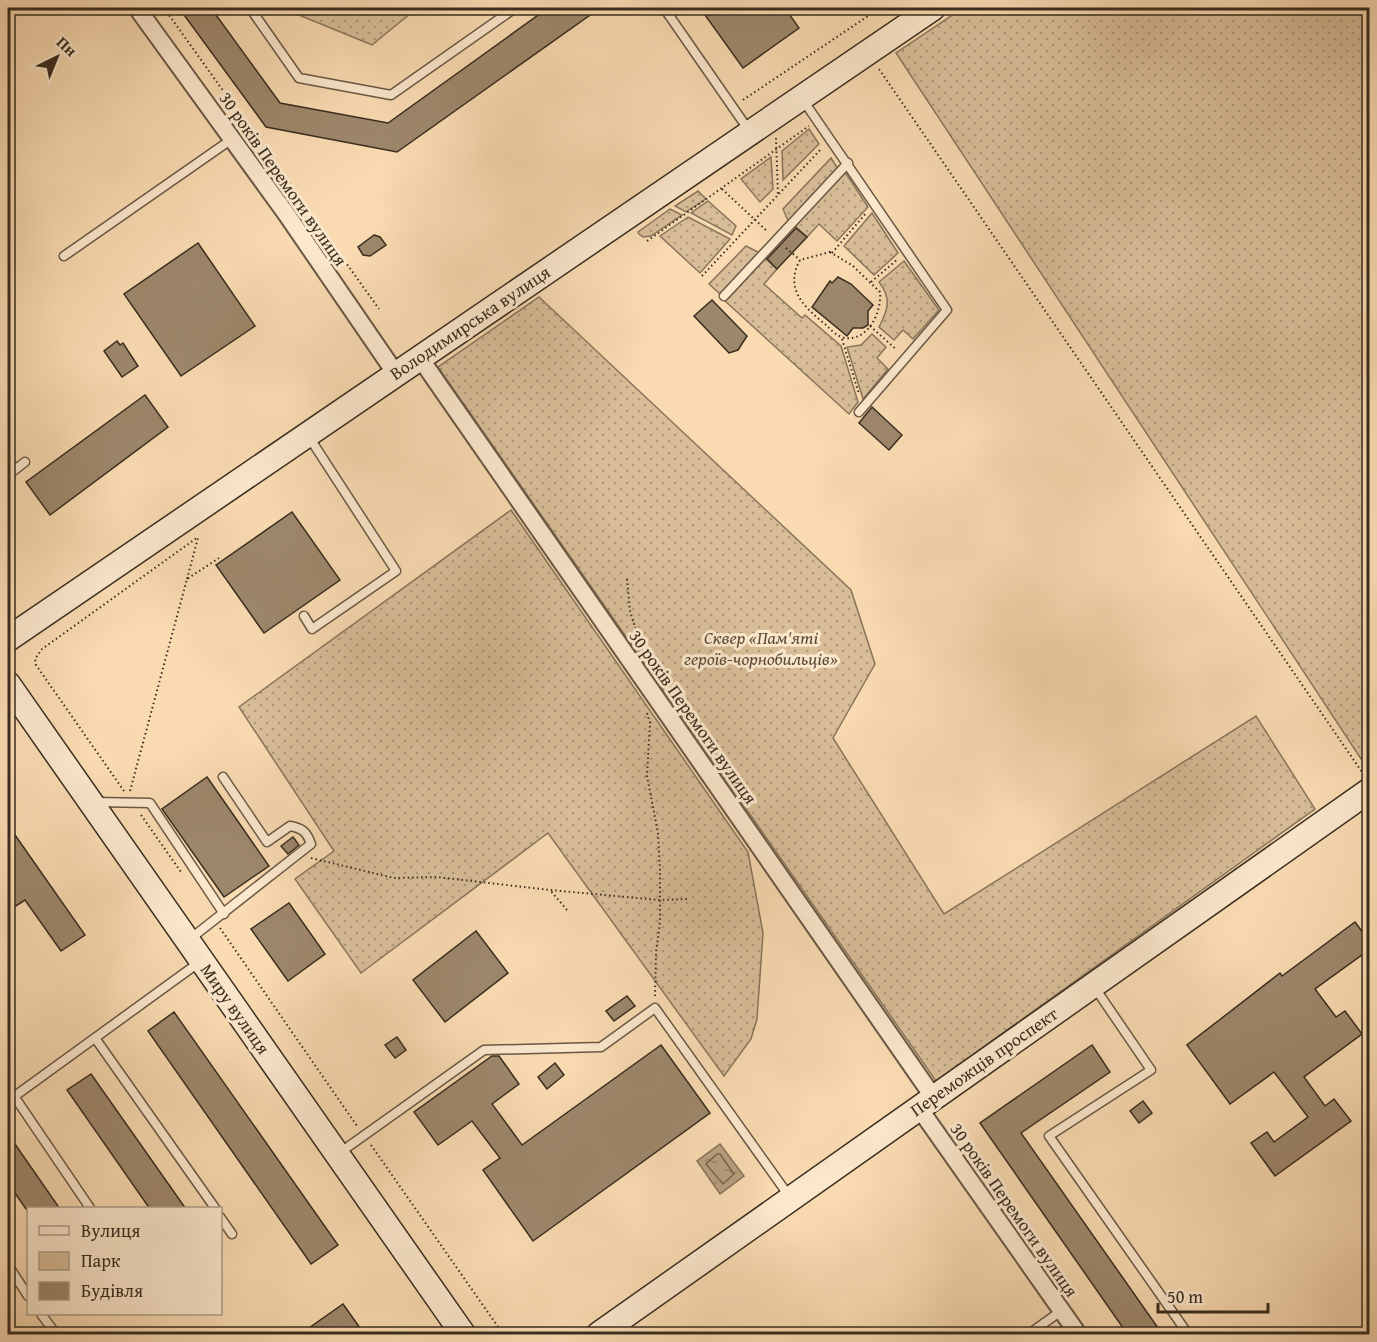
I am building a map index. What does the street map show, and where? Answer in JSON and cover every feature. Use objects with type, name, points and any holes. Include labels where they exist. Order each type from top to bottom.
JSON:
[{"type":"street","name":"30 років Перемоги вулиця","points":[[137,8],[232,139],[396,374]]},
{"type":"street","name":"Володимирська вулиця","points":[[8,639],[933,8]]},
{"type":"street","name":"30 років Перемоги вулиця","points":[[420,358],[926,1103],[1078,1335]]},
{"type":"street","name":"Миру вулиця","points":[[8,684],[463,1335]]},
{"type":"street","name":"Переможців проспект","points":[[599,1335],[1093,985],[1366,781]]},
{"type":"lane","points":[[250,8],[299,78],[391,95],[515,8]]},
{"type":"lane","points":[[664,8],[751,132]]},
{"type":"lane","points":[[801,98],[848,163],[947,310],[861,410]]},
{"type":"lane","points":[[64,256],[232,139]]},
{"type":"lane","points":[[724,296],[848,163]]},
{"type":"lane","points":[[304,616],[312,629],[396,571],[307,435]]},
{"type":"lane","points":[[8,475],[25,462]]},
{"type":"lane","points":[[89,1207],[11,1099],[95,1038],[194,951],[214,921],[311,844],[308,834],[299,828],[290,826],[267,842],[223,777]]},
{"type":"lane","points":[[90,801],[150,803],[224,914]]},
{"type":"lane","points":[[1093,985],[1151,1070],[1049,1136],[1188,1335]]},
{"type":"lane","points":[[337,1155],[484,1050],[601,1047],[655,1008],[791,1199]]},
{"type":"lane","points":[[95,1038],[213,1207]]},
{"type":"lane","points":[[222,1220],[232,1234]]},
{"type":"lane","points":[[8,1265],[27,1294]]},
{"type":"lane","points":[[1029,1335],[1061,1311]]},
{"type":"lane","points":[[42,1315],[56,1335]]},
{"type":"path","points":[[164,8],[379,309]]},
{"type":"path","points":[[733,106],[880,8]]},
{"type":"path","points":[[867,52],[1366,781]]},
{"type":"path","points":[[647,241],[817,120]]},
{"type":"path","points":[[776,132],[778,195]]},
{"type":"path","points":[[702,276],[831,139]]},
{"type":"path","points":[[722,188],[755,219]]},
{"type":"path","points":[[832,253],[875,203]]},
{"type":"path","points":[[871,282],[908,252]]},
{"type":"path","points":[[841,337],[854,337],[870,326],[878,315],[881,303],[880,292],[853,266],[832,253],[818,253],[800,260],[794,284],[795,292],[807,310],[841,337],[861,410]]},
{"type":"path","points":[[870,326],[906,358]]},
{"type":"path","points":[[198,537],[42,649],[35,659],[36,665],[128,797],[187,579],[198,537],[200,529]]},
{"type":"path","points":[[187,579],[219,558]]},
{"type":"path","points":[[627,579],[630,611],[645,659]]},
{"type":"path","points":[[646,711],[650,723],[647,777],[658,833],[660,922],[656,953],[655,1008]]},
{"type":"path","points":[[132,802],[183,875]]},
{"type":"path","points":[[300,855],[394,878],[437,877],[658,900],[687,899]]},
{"type":"path","points":[[550,890],[567,910]]},
{"type":"path","points":[[214,921],[362,1132]]},
{"type":"path","points":[[369,1142],[503,1335]]},
{"type":"green space","points":[[300,8],[417,8],[372,45],[294,13]]},
{"type":"green space","points":[[963,8],[1369,8],[1369,771],[896,53]]},
{"type":"green space","points":[[809,129],[819,144],[783,180],[782,151]]},
{"type":"green space","points":[[771,157],[773,189],[760,202],[741,179]]},
{"type":"green space","points":[[831,158],[838,169],[789,223],[783,209]]},
{"type":"green space","points":[[845,172],[868,207],[837,241],[819,224],[807,237],[795,226]]},
{"type":"green space","points":[[698,191],[706,199],[686,212],[675,206]]},
{"type":"green space","points":[[708,201],[736,226],[732,235],[691,213]]},
{"type":"green space","points":[[670,209],[682,215],[651,236],[643,237],[639,234],[638,232]]},
{"type":"green space","points":[[872,213],[898,253],[874,275],[844,246]]},
{"type":"green space","points":[[688,217],[730,239],[700,273],[660,236]]},
{"type":"green space","points":[[746,246],[760,253],[720,294],[709,284]]},
{"type":"green space","points":[[765,258],[777,269],[764,284],[802,318],[805,315],[841,346],[858,402],[849,414],[725,301]]},
{"type":"green space","points":[[904,261],[939,310],[913,339],[903,330],[894,340],[879,327],[885,315],[887,299],[879,282]]},
{"type":"green space","name":"Сквер «Пам'яті героїв-чорнобильців»","points":[[539,297],[851,590],[875,664],[833,738],[944,914],[1256,716],[1315,809],[936,1081],[438,367]]},
{"type":"green space","points":[[872,334],[886,347],[877,358],[888,369],[863,399],[847,347],[861,345]]},
{"type":"green space","points":[[511,510],[748,852],[763,933],[757,1019],[751,1039],[724,1076],[548,833],[361,973],[295,879],[334,851],[239,707]]},
{"type":"water","points":[[720,1144],[744,1176],[720,1194],[697,1161]]},
{"type":"building","points":[[179,8],[211,8],[280,103],[388,123],[548,8],[600,8],[397,152],[266,127]]},
{"type":"building","points":[[700,8],[785,8],[799,28],[743,68]]},
{"type":"building","points":[[796,228],[807,237],[777,269],[767,259]]},
{"type":"building","points":[[374,235],[380,237],[386,245],[370,256],[363,255],[358,247]]},
{"type":"building","points":[[198,243],[255,326],[181,376],[124,294]]},
{"type":"building","points":[[838,277],[851,284],[873,305],[868,311],[868,325],[863,328],[853,328],[847,336],[812,307],[830,281],[832,283]]},
{"type":"building","points":[[712,300],[747,336],[738,350],[729,353],[694,316]]},
{"type":"building","points":[[117,341],[120,345],[123,343],[138,366],[122,377],[104,351]]},
{"type":"building","points":[[145,395],[168,427],[50,515],[26,482]]},
{"type":"building","points":[[872,407],[902,435],[889,450],[859,423]]},
{"type":"building","points":[[292,512],[340,580],[264,633],[216,565]]},
{"type":"building","points":[[207,777],[269,866],[224,897],[162,809]]},
{"type":"building","points":[[8,825],[85,935],[61,951],[25,900],[8,911]]},
{"type":"building","points":[[293,837],[299,845],[288,854],[281,846]]},
{"type":"building","points":[[289,903],[325,954],[288,981],[251,929]]},
{"type":"building","points":[[1355,922],[1370,942],[1370,949],[1315,989],[1336,1017],[1345,1011],[1362,1034],[1304,1077],[1325,1106],[1334,1099],[1351,1121],[1275,1176],[1251,1143],[1267,1132],[1274,1142],[1308,1117],[1274,1072],[1230,1104],[1187,1045],[1280,973],[1282,976]]},
{"type":"building","points":[[476,931],[508,973],[445,1022],[413,980]]},
{"type":"building","points":[[627,996],[635,1006],[614,1021],[606,1011]]},
{"type":"building","points":[[174,1012],[338,1245],[311,1264],[148,1031]]},
{"type":"building","points":[[397,1037],[406,1050],[395,1058],[385,1045]]},
{"type":"building","points":[[661,1045],[710,1113],[533,1241],[483,1170],[500,1158],[472,1121],[438,1145],[414,1112],[492,1056],[499,1056],[519,1084],[492,1104],[522,1145]]},
{"type":"building","points":[[1092,1045],[1110,1072],[1021,1133],[1163,1335],[1128,1335],[980,1123]]},
{"type":"building","points":[[555,1063],[564,1075],[547,1089],[538,1077]]},
{"type":"building","points":[[91,1074],[185,1207],[149,1207],[67,1090]]},
{"type":"building","points":[[1143,1101],[1152,1113],[1139,1123],[1130,1111]]},
{"type":"building","points":[[8,1134],[59,1207],[27,1207],[26,1209],[8,1183]]},
{"type":"building","points":[[343,1304],[365,1335],[299,1335]]}]
